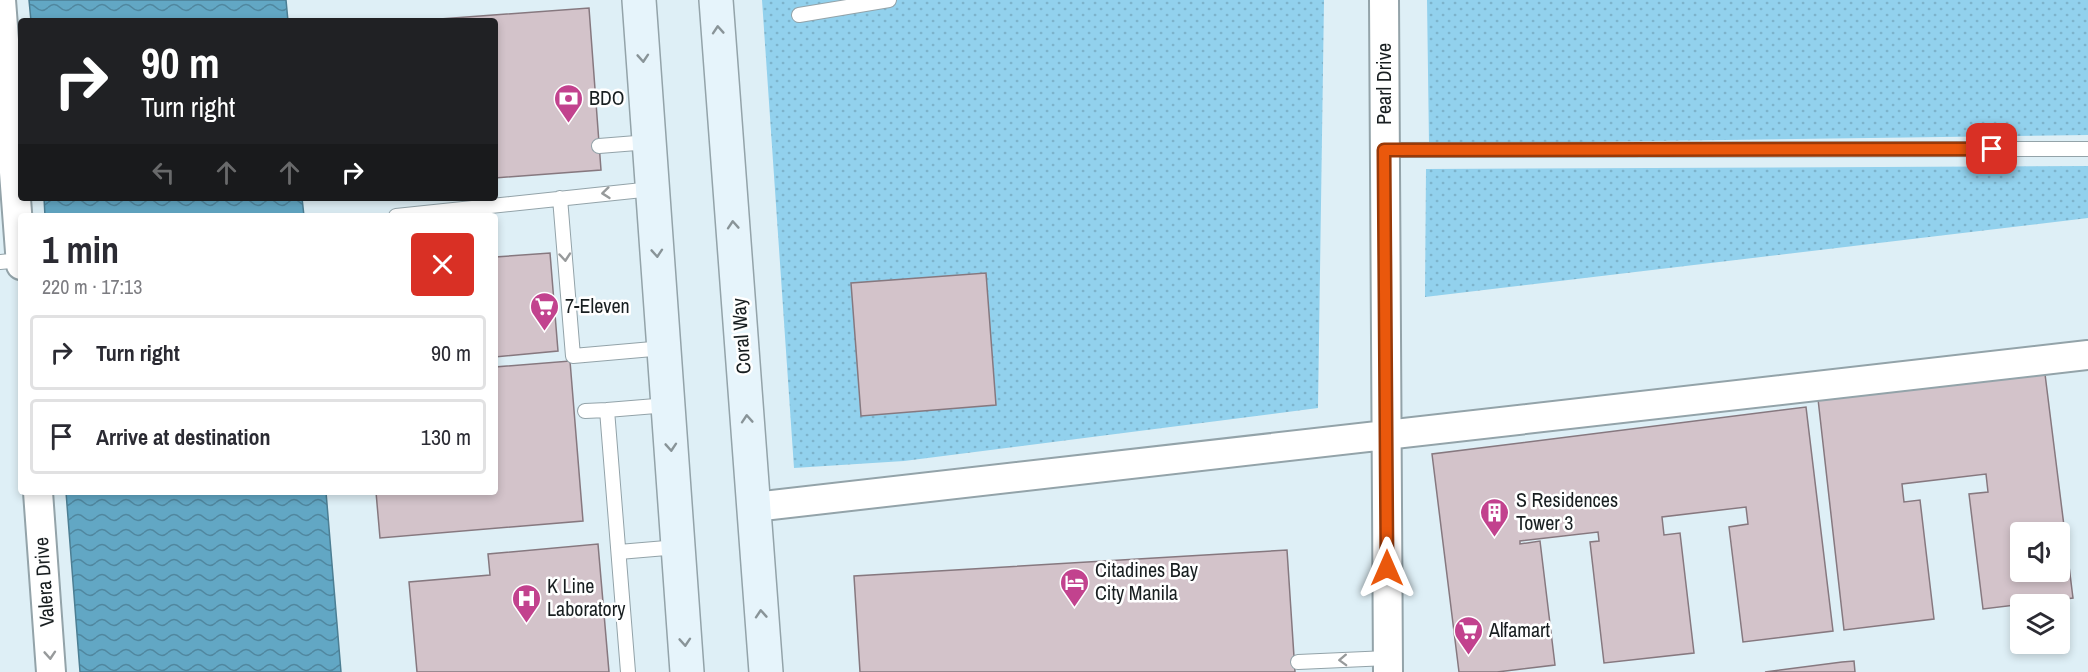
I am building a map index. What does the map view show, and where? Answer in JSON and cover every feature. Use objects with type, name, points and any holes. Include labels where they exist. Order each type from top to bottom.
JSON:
[{"type":"street","points":[[1,0],[9,223],[18,252]]},
{"type":"street","points":[[639,0],[687,672]]},
{"type":"street","name":"Coral Way","points":[[716,0],[766,672]]},
{"type":"street","name":"Pearl Drive","points":[[1384,0],[1388,665]]},
{"type":"street","points":[[754,507],[2088,355]]},
{"type":"street","name":"Valera Drive","points":[[38,495],[51,672]]},
{"type":"lane","points":[[799,15],[889,0]]},
{"type":"lane","points":[[599,146],[649,142]]},
{"type":"lane","points":[[1384,150],[2088,149]]},
{"type":"lane","points":[[423,213],[652,189]]},
{"type":"lane","points":[[560,198],[573,356],[664,348]]},
{"type":"lane","points":[[0,262],[18,262]]},
{"type":"lane","points":[[585,411],[668,405]]},
{"type":"lane","points":[[607,410],[628,672]]},
{"type":"lane","points":[[619,552],[678,547]]},
{"type":"lane","points":[[1298,662],[1388,665]]},
{"type":"shaded area","points":[[762,0],[1324,0],[1318,408],[904,461],[794,468]]},
{"type":"shaded area","points":[[1427,0],[2088,0],[2088,135],[1429,144]]},
{"type":"shaded area","points":[[2088,166],[2088,218],[1425,297],[1426,169]]},
{"type":"water","points":[[29,0],[286,0],[288,18],[31,18]]},
{"type":"water","points":[[44,201],[302,201],[304,213],[45,213]]},
{"type":"water","points":[[66,495],[326,495],[341,672],[80,672]]},
{"type":"building","points":[[589,8],[601,170],[498,178],[498,18],[454,18]]},
{"type":"building","points":[[550,253],[558,351],[498,357],[498,257]]},
{"type":"building","points":[[986,273],[996,405],[861,416],[851,283]]},
{"type":"building","points":[[570,361],[583,521],[380,538],[376,495],[498,495],[498,367]]},
{"type":"building","points":[[2045,374],[2064,522],[2010,522],[2010,582],[2070,582],[2070,574],[2073,598],[2070,598],[2070,594],[2010,594],[2010,606],[1983,609],[1969,494],[1988,492],[1986,474],[1902,484],[1904,502],[1920,500],[1934,619],[1844,630],[1818,399]]},
{"type":"building","name":"S Residences Tower 3","points":[[1806,407],[1833,631],[1743,642],[1729,527],[1748,524],[1746,507],[1662,517],[1664,535],[1680,533],[1694,653],[1604,663],[1590,542],[1599,541],[1598,532],[1520,541],[1520,544],[1540,541],[1555,665],[1497,672],[1459,672],[1432,454]]},
{"type":"building","points":[[598,544],[609,672],[417,672],[409,582],[490,575],[488,554]]},
{"type":"building","name":"Citadines Bay City Manila","points":[[1287,550],[1295,672],[860,672],[854,576]]},
{"type":"building","points":[[1854,661],[1855,672],[1765,672],[1842,662]]},
{"type":"place","name":"BDO","points":[[568,124]]},
{"type":"place","name":"7-Eleven","points":[[544,332]]},
{"type":"place","name":"S Residences Tower 3","points":[[1495,538]]},
{"type":"place","name":"Citadines Bay City Manila","points":[[1074,608]]},
{"type":"place","name":"K Line Laboratory","points":[[526,624]]},
{"type":"place","name":"Alfamart","points":[[1468,656]]},
{"type":"route","points":[[1387,568],[1384,150],[1992,149]]}]
